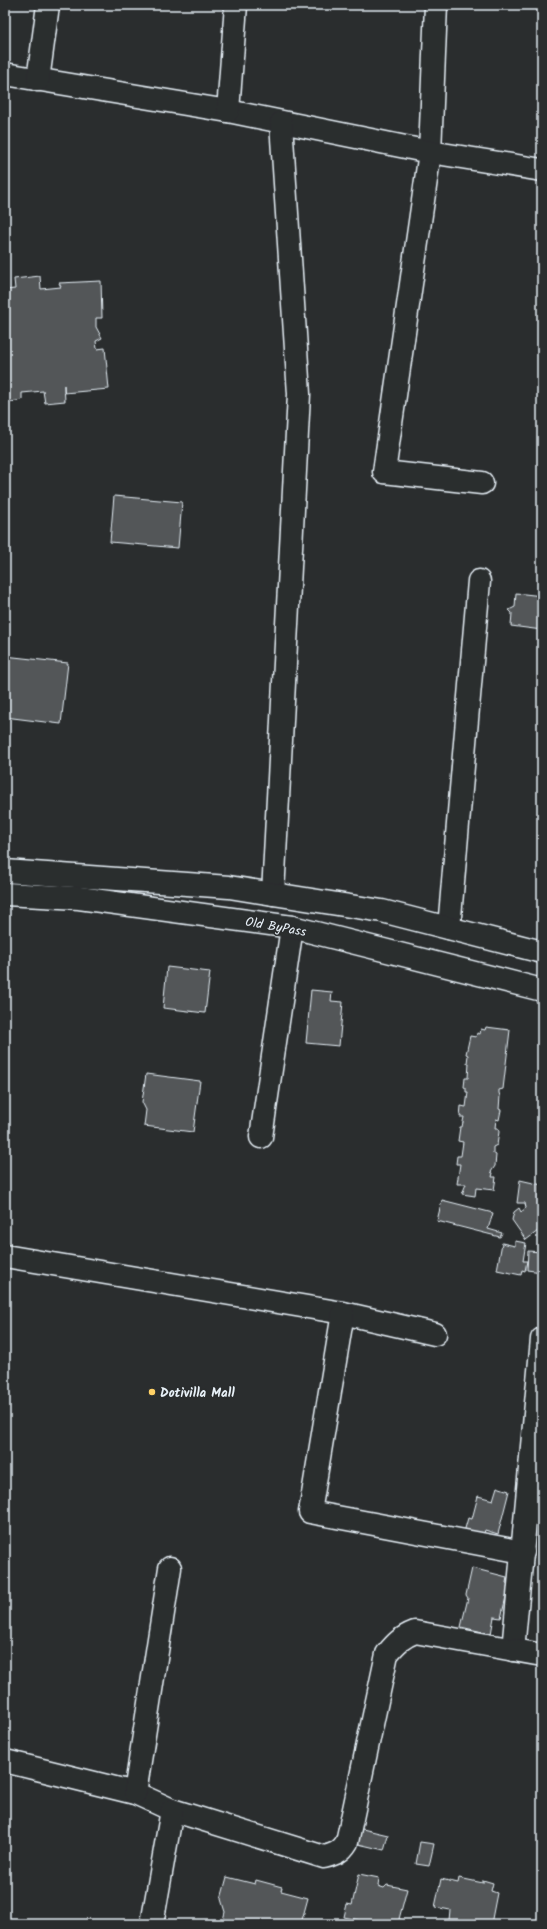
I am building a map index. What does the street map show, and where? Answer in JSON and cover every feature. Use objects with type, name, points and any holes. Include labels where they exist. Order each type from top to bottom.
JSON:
[{"type":"street","points":[[38,80],[48,5]]},
{"type":"street","points":[[228,111],[236,5]]},
{"type":"street","points":[[436,5],[430,152],[384,472],[482,483]]},
{"type":"street","points":[[5,74],[228,111],[281,123],[430,152],[542,170]]},
{"type":"street","points":[[273,894],[298,394],[281,123]]},
{"type":"street","points":[[449,928],[479,581]]},
{"type":"street","points":[[5,871],[229,887],[382,911],[542,952]]},
{"type":"street","name":"Old ByPass","points":[[5,894],[79,898],[292,927],[542,990]]},
{"type":"street","points":[[261,1137],[292,927]]},
{"type":"street","points":[[5,1256],[343,1313],[435,1334]]},
{"type":"street","points":[[343,1313],[310,1512],[523,1552]]},
{"type":"street","points":[[513,1650],[542,1339]]},
{"type":"street","points":[[135,1793],[170,1568]]},
{"type":"street","points":[[5,1761],[135,1793],[172,1810],[324,1857],[336,1854],[342,1850],[347,1842],[387,1654],[396,1642],[402,1637],[415,1632],[542,1656]]},
{"type":"street","points":[[152,1924],[172,1810]]},
{"type":"building","points":[[40,276],[41,289],[61,287],[59,283],[101,281],[102,318],[96,318],[96,327],[102,338],[96,341],[97,349],[105,348],[109,389],[64,393],[65,401],[45,403],[43,391],[22,393],[22,400],[5,403],[5,290],[15,289],[14,279]]},
{"type":"building","points":[[114,496],[182,502],[178,548],[110,542]]},
{"type":"building","points":[[516,593],[542,596],[542,630],[511,626],[512,613],[509,610],[515,607]]},
{"type":"building","points":[[5,656],[68,663],[61,724],[5,717]]},
{"type":"building","points":[[167,967],[210,972],[205,1013],[163,1008]]},
{"type":"building","points":[[311,990],[332,992],[331,1001],[343,1002],[339,1046],[306,1043]]},
{"type":"building","points":[[486,1027],[510,1030],[503,1089],[499,1090],[499,1109],[501,1110],[499,1120],[496,1119],[495,1128],[498,1128],[499,1132],[497,1145],[493,1147],[493,1153],[496,1155],[495,1166],[491,1172],[493,1173],[492,1177],[496,1177],[494,1190],[476,1188],[475,1196],[462,1194],[466,1184],[457,1184],[460,1164],[456,1164],[457,1156],[461,1156],[463,1142],[458,1141],[460,1127],[462,1127],[464,1117],[460,1117],[461,1106],[466,1107],[468,1092],[466,1092],[466,1088],[464,1087],[465,1078],[468,1078],[469,1063],[467,1063],[468,1055],[466,1054],[470,1036],[476,1037],[477,1033],[480,1034],[481,1029],[485,1030]]},
{"type":"building","points":[[146,1074],[200,1081],[193,1132],[144,1126],[146,1110],[142,1102]]},
{"type":"building","points":[[520,1180],[542,1185],[542,1228],[526,1240],[512,1220],[514,1212],[519,1208],[521,1212],[526,1208],[525,1203],[517,1203]]},
{"type":"building","points":[[442,1200],[493,1213],[488,1229],[502,1233],[500,1237],[437,1221]]},
{"type":"building","points":[[515,1241],[526,1243],[523,1261],[527,1261],[525,1271],[522,1270],[521,1275],[497,1270],[502,1243],[515,1246]]},
{"type":"building","points":[[528,1251],[542,1252],[542,1272],[527,1270]]},
{"type":"building","points":[[497,1487],[509,1491],[498,1534],[485,1530],[483,1537],[464,1532],[468,1518],[472,1519],[478,1496],[493,1500]]},
{"type":"building","points":[[472,1568],[507,1577],[506,1583],[509,1584],[501,1618],[494,1617],[491,1634],[461,1627],[468,1598],[466,1595]]},
{"type":"building","points":[[358,1828],[388,1835],[384,1850],[354,1843]]},
{"type":"building","points":[[420,1842],[434,1844],[429,1866],[416,1864]]},
{"type":"building","points":[[359,1874],[379,1878],[378,1886],[384,1888],[387,1885],[407,1889],[399,1919],[402,1920],[401,1924],[357,1924],[358,1920],[344,1917],[347,1904],[352,1905]]},
{"type":"building","points":[[227,1877],[255,1884],[256,1880],[282,1887],[281,1891],[308,1898],[302,1920],[297,1924],[222,1924],[225,1912],[221,1899]]},
{"type":"building","points":[[459,1878],[483,1883],[483,1880],[493,1883],[491,1891],[497,1893],[491,1924],[474,1920],[473,1924],[466,1924],[449,1920],[450,1910],[435,1907],[441,1879],[458,1883]]},
{"type":"place","name":"Dotivilla Mall","points":[[152,1392]]}]
